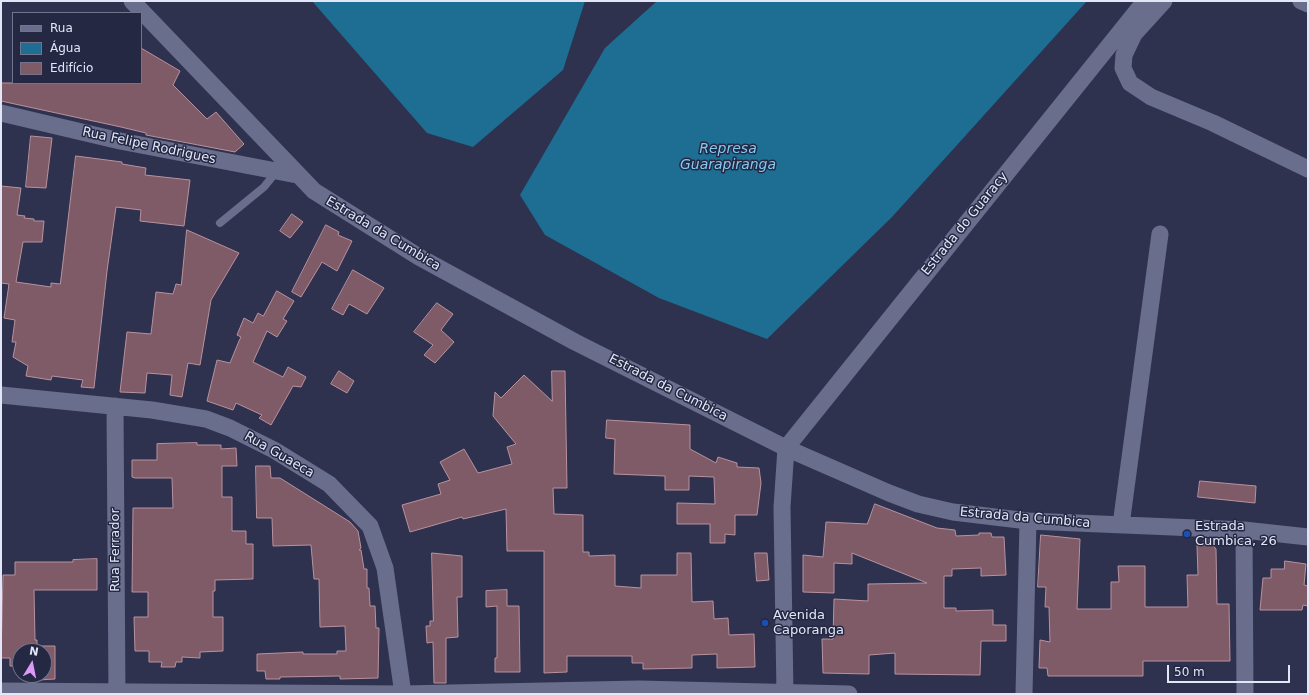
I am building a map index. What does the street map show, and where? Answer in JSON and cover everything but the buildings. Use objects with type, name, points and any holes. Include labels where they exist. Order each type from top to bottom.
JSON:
[{"type":"street","name":"Estrada da Cumbica","points":[[132,1],[297,175],[314,191],[419,257],[575,342],[786,448],[918,504],[953,512],[1028,521],[1244,530],[1308,537]]},
{"type":"street","name":"Estrada do Guaracy","points":[[786,448],[1145,1]]},
{"type":"street","points":[[1164,1],[1134,34],[1124,55],[1123,68],[1130,83],[1151,96],[1308,169]]},
{"type":"street","points":[[1301,1],[1308,4]]},
{"type":"street","name":"Rua Felipe Rodrigues","points":[[1,113],[120,141],[297,175]]},
{"type":"street","points":[[1121,525],[1160,234]]},
{"type":"street","name":"Rua Guaeca","points":[[1,395],[180,413],[206,419],[230,428],[274,450],[329,484],[370,526],[385,568],[403,694]]},
{"type":"street","name":"Rua Ferrador","points":[[115,406],[117,693]]},
{"type":"street","points":[[785,694],[782,507],[786,448]]},
{"type":"street","points":[[1024,694],[1028,521]]},
{"type":"street","points":[[1244,530],[1245,694]]},
{"type":"street","points":[[1,690],[117,693],[403,694],[639,689],[785,694],[849,694]]},
{"type":"lane","points":[[220,223],[264,186],[276,172]]},
{"type":"water","points":[[312,1],[585,1],[563,70],[473,147],[427,133]]},
{"type":"water","name":"Represa Guarapiranga","points":[[657,1],[1087,1],[892,217],[767,339],[659,298],[545,235],[520,195],[605,48]]},
{"type":"place","name":"Estrada Cumbica, 26","points":[[1187,534]]},
{"type":"place","name":"Avenida Caporanga","points":[[765,623]]}]
